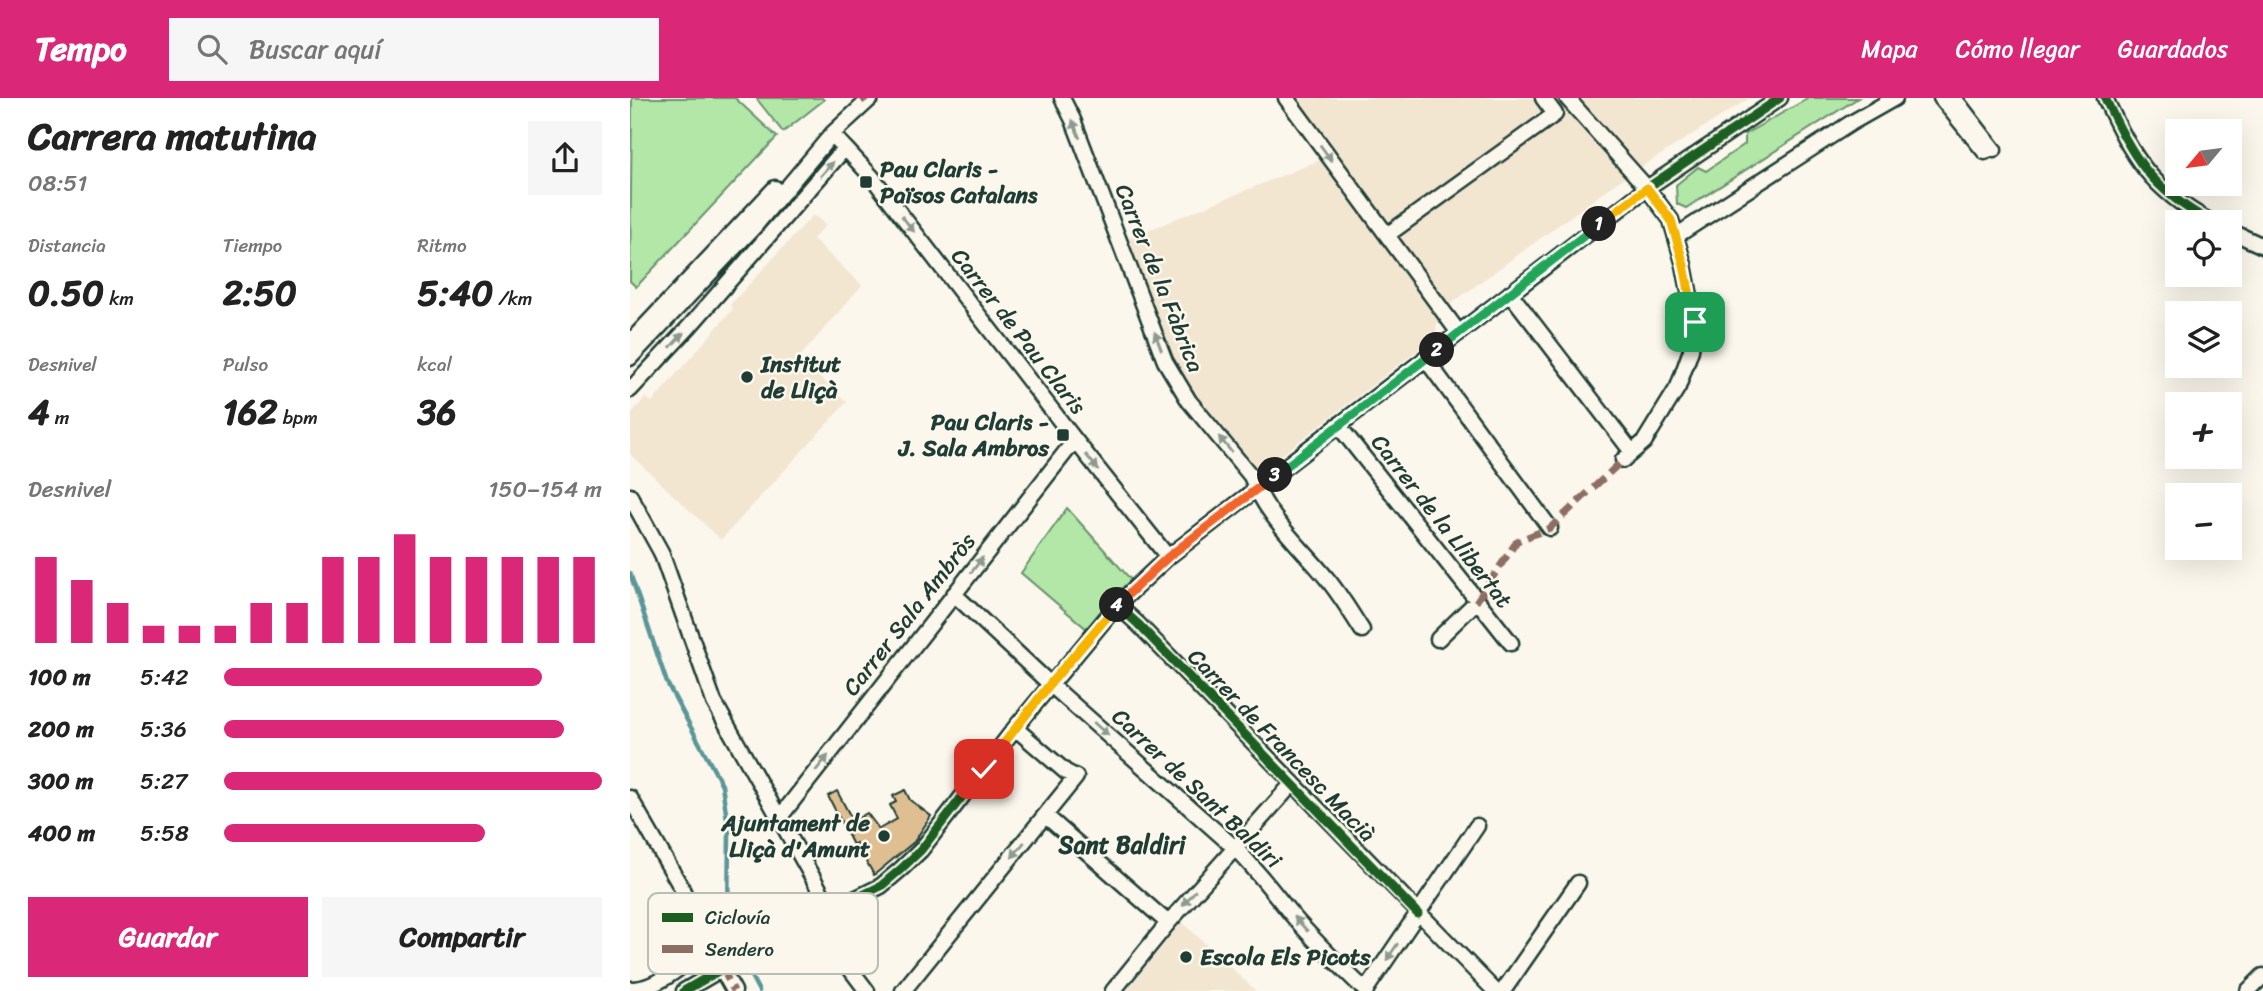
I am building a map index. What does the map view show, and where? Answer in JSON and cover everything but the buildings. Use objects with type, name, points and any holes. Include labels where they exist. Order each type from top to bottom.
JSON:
[{"type":"street","points":[[630,358],[754,227],[832,134],[871,98]]},
{"type":"street","name":"Carrer de la Fàbrica","points":[[1062,98],[1171,371],[1189,401],[1251,476],[1256,490],[1280,527],[1333,586],[1362,630]]},
{"type":"street","points":[[1286,98],[1459,333]]},
{"type":"street","points":[[1387,235],[1555,114],[1543,98]]},
{"type":"street","points":[[1510,293],[1628,456],[1644,442],[1678,387],[1691,350],[1695,322],[1671,220],[1647,188],[1567,98]]},
{"type":"street","points":[[868,893],[881,886],[921,850],[1050,684],[1117,605],[1168,557],[1647,188],[1780,98]]},
{"type":"street","points":[[1676,236],[1895,98]]},
{"type":"street","points":[[1941,98],[1989,151],[1954,98]]},
{"type":"street","points":[[2105,98],[2126,144],[2146,172],[2188,210]]},
{"type":"street","points":[[630,342],[816,144],[832,134]]},
{"type":"street","name":"Carrer de Pau Claris","points":[[832,134],[872,177],[1168,557]]},
{"type":"street","points":[[630,390],[689,327],[845,148]]},
{"type":"street","points":[[2242,236],[2263,246]]},
{"type":"street","points":[[1425,358],[1550,528]]},
{"type":"street","name":"Carrer de la Llibertat","points":[[1338,425],[1511,643]]},
{"type":"street","name":"Carrer Sala Ambròs","points":[[780,817],[1075,440]]},
{"type":"street","points":[[630,496],[660,552],[714,702],[780,817],[817,893]]},
{"type":"street","name":"Carrer de Sant Baldiri","points":[[954,594],[1050,684],[1235,848],[1263,876],[1330,957],[1365,991]]},
{"type":"street","points":[[1438,639],[1476,602]]},
{"type":"street","name":"Carrer de Francesc Macià","points":[[1117,605],[1495,991]]},
{"type":"street","points":[[903,991],[1076,777],[1066,772],[1016,728]]},
{"type":"street","points":[[1113,991],[1168,923],[1293,783]]},
{"type":"street","points":[[630,798],[684,893]]},
{"type":"street","points":[[1046,816],[1168,923]]},
{"type":"street","points":[[1365,991],[1476,826]]},
{"type":"street","points":[[1503,991],[1578,883]]},
{"type":"street","points":[[630,989],[636,991],[648,988],[670,974]]},
{"type":"street","points":[[684,991],[712,974]]},
{"type":"street","points":[[725,974],[734,991]]},
{"type":"street","points":[[854,974],[867,991]]},
{"type":"street","points":[[2248,991],[2263,976]]},
{"type":"shaded area","points":[[1286,98],[1750,98],[1616,183],[1448,306],[1437,323],[1435,337],[1251,476],[1189,401],[1119,242],[1328,157]]},
{"type":"shaded area","name":"Institut de Lliçà","points":[[813,215],[826,225],[813,239],[862,285],[799,358],[847,402],[721,540],[630,454],[630,415],[646,397],[652,402],[733,309],[730,305]]},
{"type":"shaded area","name":"Escola Els Picots","points":[[1182,922],[1256,991],[1126,991]]},
{"type":"green space","points":[[632,98],[735,98],[777,137],[636,287],[630,281]]},
{"type":"green space","points":[[756,98],[822,98],[824,100],[783,132]]},
{"type":"green space","points":[[1809,98],[1858,98],[1686,208],[1677,204],[1676,185],[1698,167],[1706,171],[1745,144],[1745,134]]},
{"type":"green space","points":[[1067,508],[1132,581],[1088,630],[1021,573]]},
{"type":"waterway","points":[[630,573],[667,683],[722,785],[729,833],[728,893]]},
{"type":"waterway","points":[[752,978],[759,991]]},
{"type":"marked path","points":[[863,98],[866,102]]},
{"type":"marked path","points":[[1476,602],[1517,541],[1550,528],[1623,460]]},
{"type":"marked path","points":[[725,974],[734,991]]},
{"type":"cycle path","points":[[867,893],[881,886],[921,850],[1015,728],[1117,605],[1168,557],[1647,188],[1780,98]]},
{"type":"cycle path","points":[[2105,98],[2125,138],[2146,170],[2158,184],[2190,210]]},
{"type":"cycle path","points":[[1117,605],[1418,914]]},
{"type":"cycle path","points":[[684,991],[713,974]]},
{"type":"place","name":"Pau Claris - Països Catalans","points":[[866,182]]},
{"type":"place","name":"Institut de Lliçà","points":[[747,377]]},
{"type":"place","name":"Pau Claris - J. Sala Ambros","points":[[1063,435]]},
{"type":"place","name":"Ajuntament de Lliçà d'Amunt","points":[[884,836]]},
{"type":"place","name":"Escola Els Picots","points":[[1186,957]]},
{"type":"district","name":"Sant Baldiri","points":[[1122,845]]},
{"type":"route","points":[[984,769],[1050,684],[1136,585],[1168,557],[1647,188],[1671,220],[1684,265],[1695,322]]}]
